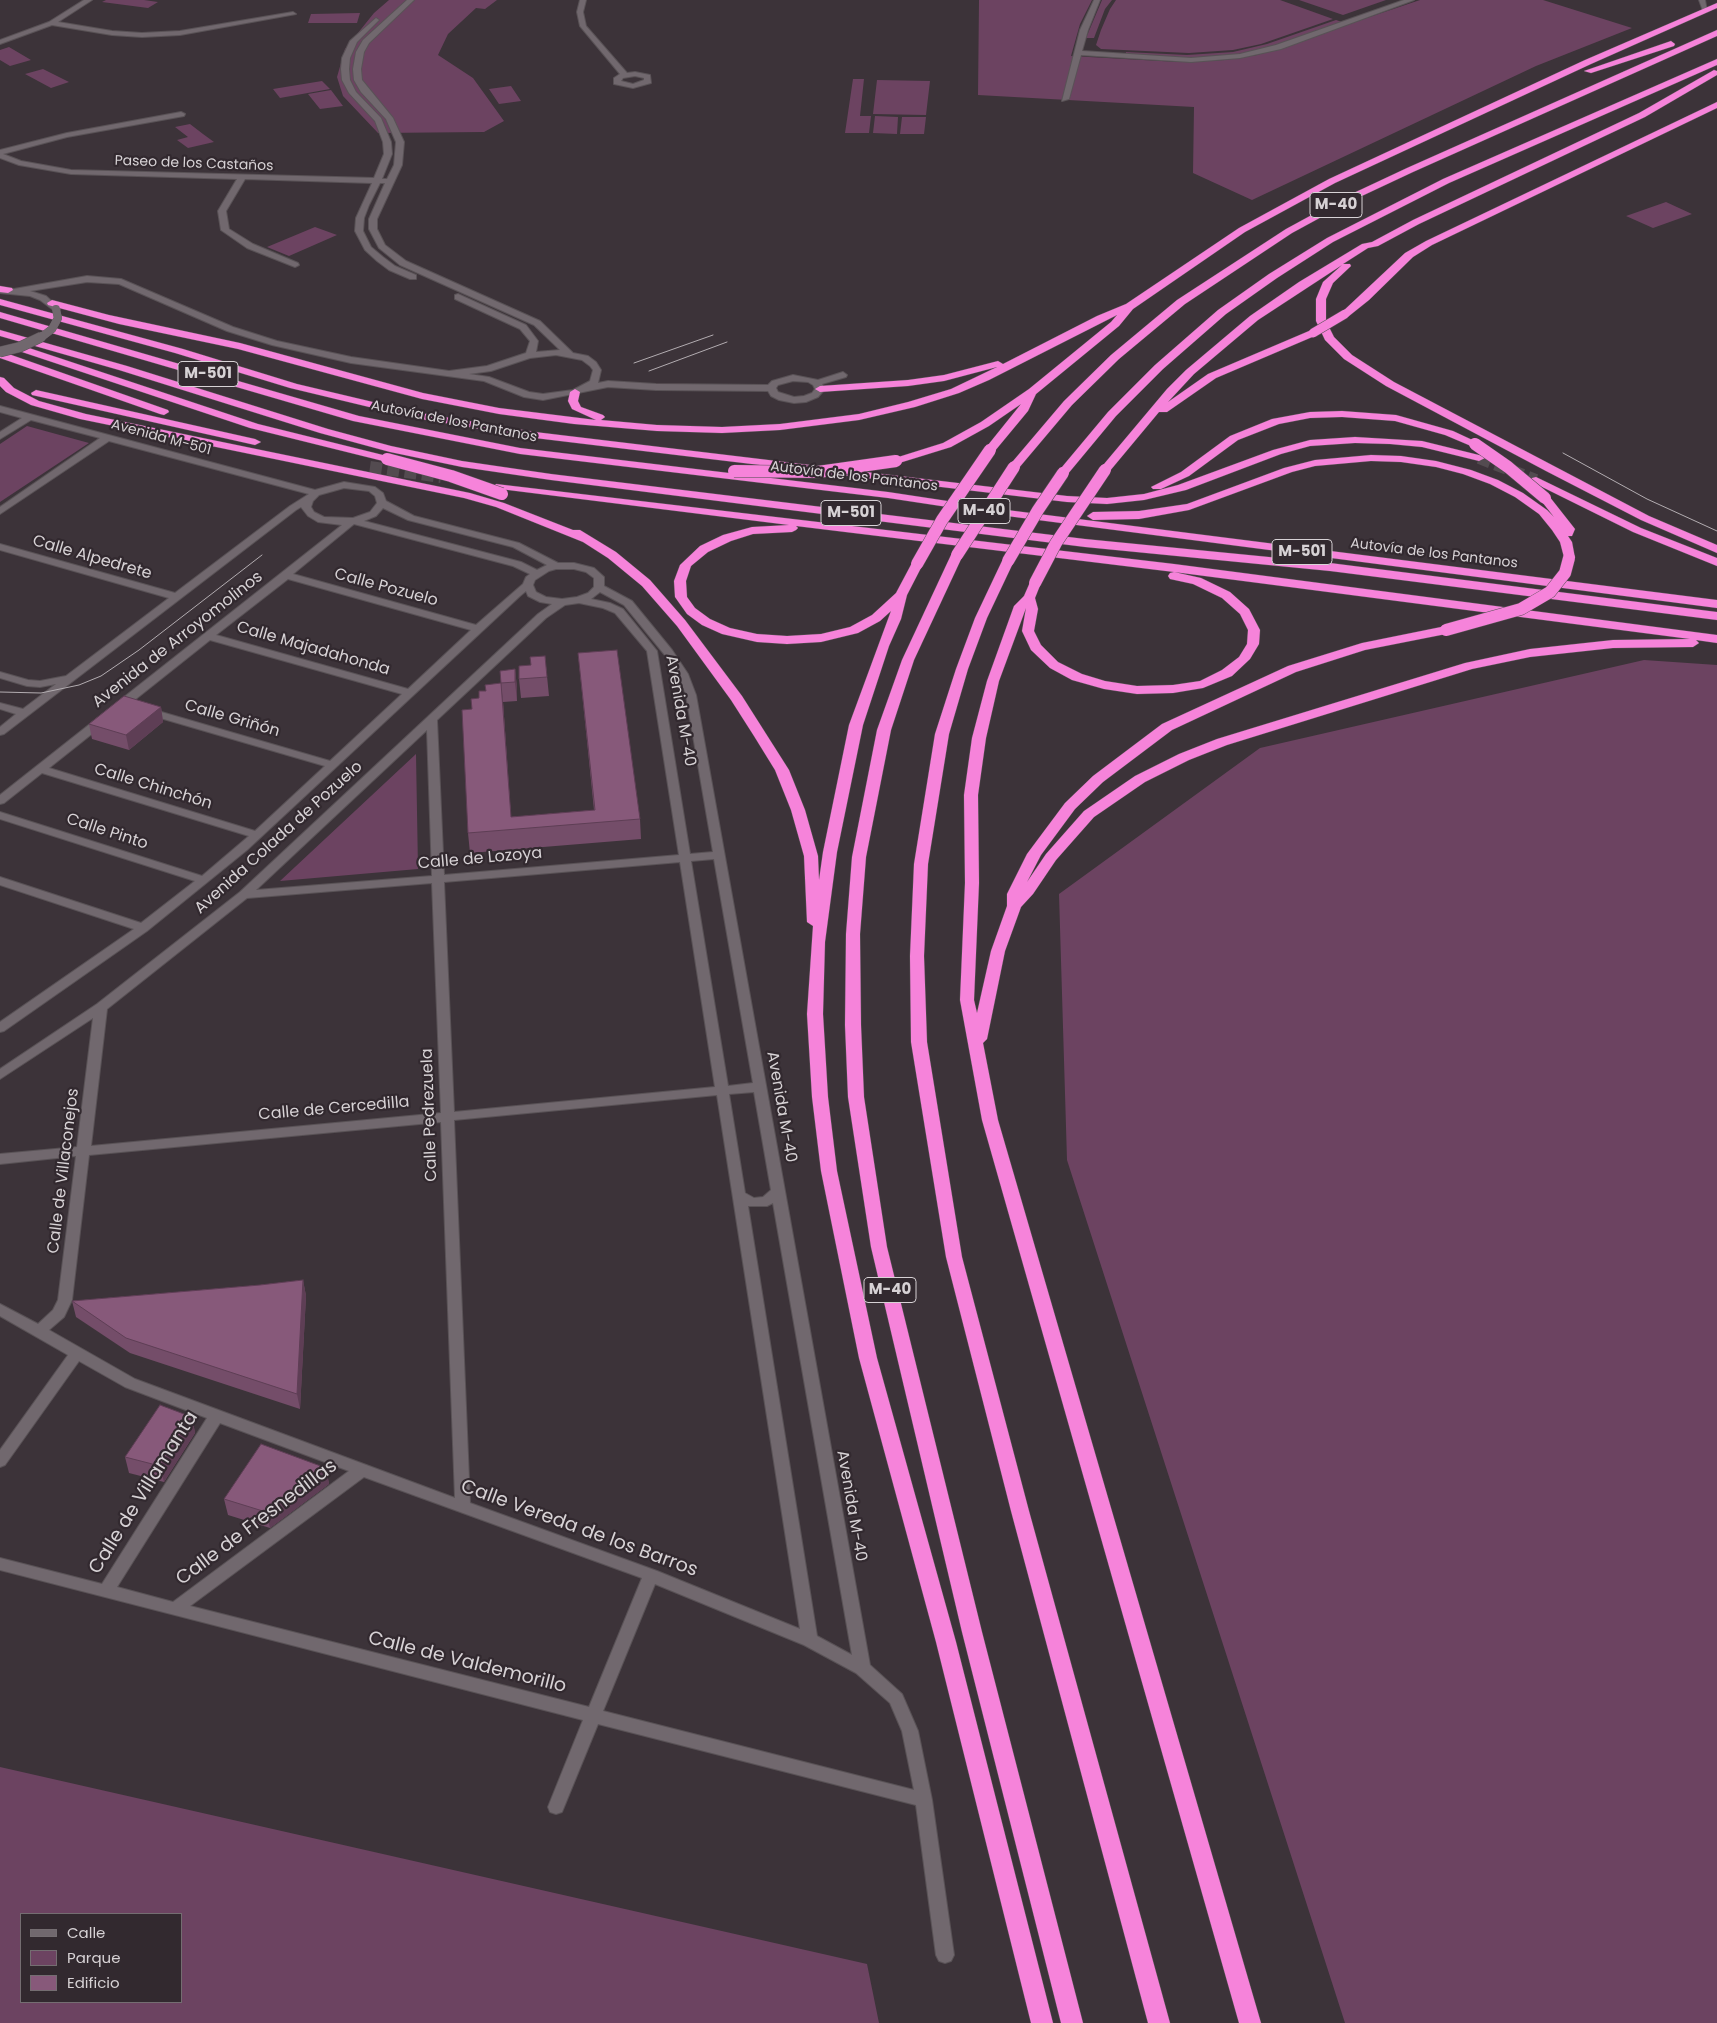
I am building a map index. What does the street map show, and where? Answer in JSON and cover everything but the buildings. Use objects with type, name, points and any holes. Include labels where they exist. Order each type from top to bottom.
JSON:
[{"type":"highway","points":[[50,303],[240,346],[422,396],[499,411],[574,421],[657,428],[722,430],[780,427],[859,417],[911,405],[955,391],[1030,355],[1101,318],[1130,306],[1242,230],[1296,200],[1369,163],[1717,5]]},
{"type":"highway","points":[[1535,88],[1717,27]]},
{"type":"highway","name":"M-40","points":[[1072,2023],[972,1632],[879,1247],[866,1171],[856,1097],[853,1025],[853,934],[859,857],[884,730],[908,660],[957,556],[1014,467],[1068,403],[1115,357],[1181,302],[1289,231],[1346,200],[1400,174],[1717,33]]},
{"type":"highway","name":"M-40","points":[[1159,2023],[954,1257],[919,1042],[917,956],[921,864],[942,734],[962,669],[981,618],[1008,562],[1038,510],[1063,473],[1112,414],[1173,354],[1222,312],[1273,276],[1330,240],[1378,214],[1446,181],[1717,62]]},
{"type":"highway","points":[[1250,2023],[990,1120],[967,1000],[972,883],[971,795],[979,738],[993,681],[1020,606],[1029,598],[1035,583],[1070,521],[1105,470],[1184,378],[1254,318],[1303,284],[1366,246],[1375,244],[1416,222],[1642,115],[1717,71]]},
{"type":"highway","points":[[1144,424],[1212,376],[1313,333],[1345,314],[1365,298],[1409,255],[1429,243],[1717,105]]},
{"type":"highway","points":[[1375,244],[1374,249],[1341,270],[1328,282],[1321,299],[1321,321],[1329,338],[1348,356],[1390,384],[1558,474],[1645,518],[1717,549]]},
{"type":"highway","points":[[0,302],[180,351],[294,386],[415,415],[535,435],[1067,499],[1108,501],[1144,497],[1182,488],[1277,452],[1310,444],[1346,441],[1390,441],[1422,444],[1479,458]]},
{"type":"highway","points":[[640,466],[734,471],[818,472],[896,461],[946,445],[985,424],[1033,391],[1115,324],[1130,306]]},
{"type":"highway","name":"Autovía de los Pantanos","points":[[0,315],[357,419],[520,451],[888,495],[1007,513],[1717,604]]},
{"type":"highway","points":[[110,318],[394,406],[415,415]]},
{"type":"highway","name":"Autovía de los Pantanos","points":[[0,333],[132,370],[324,431],[390,449],[462,464],[551,477],[1085,543],[1330,567],[1717,616]]},
{"type":"highway","points":[[0,342],[254,426],[501,490],[785,519],[842,528],[1392,595],[1717,639]]},
{"type":"highway","points":[[0,353],[186,420],[268,445]]},
{"type":"highway","points":[[818,386],[908,382],[944,378],[1030,355]]},
{"type":"highway","points":[[0,379],[44,396],[370,467]]},
{"type":"highway","points":[[0,379],[10,390],[35,403],[84,417],[466,495],[508,508],[584,539],[612,555],[646,583],[681,623],[738,699],[782,770],[798,810],[811,856],[814,923],[818,942]]},
{"type":"highway","points":[[1033,391],[1024,409],[990,450],[953,503],[917,564],[901,595],[883,646],[856,725],[830,852],[818,942],[815,1014],[820,1097],[829,1171],[868,1358],[946,1642],[1042,2023]]},
{"type":"highway","points":[[574,392],[573,401],[577,409],[592,416],[657,428]]},
{"type":"highway","points":[[977,1045],[998,951],[1014,906],[1014,894],[1034,854],[1070,806],[1098,779],[1167,727],[1292,669],[1362,648],[1446,630],[1521,609],[1550,592],[1565,573],[1569,558],[1566,542],[1569,529],[1546,498],[1508,467],[1475,444],[1449,433],[1396,418],[1351,414],[1310,415],[1276,421],[1234,438],[1185,474],[1165,484],[1145,490],[1116,495],[1079,496],[1016,493]]},
{"type":"highway","points":[[888,495],[1084,515],[1139,515],[1189,507],[1288,470],[1315,463],[1371,458],[1401,459],[1436,464],[1467,472],[1494,482],[1519,495],[1543,512],[1566,542]]},
{"type":"highway","points":[[1536,480],[1637,530],[1717,562]]},
{"type":"highway","points":[[501,490],[570,528],[584,539]]},
{"type":"highway","points":[[842,528],[778,527],[752,531],[727,538],[704,549],[686,565],[680,581],[681,597],[691,612],[706,622],[726,631],[758,638],[787,640],[820,638],[854,630],[876,618],[901,595]]},
{"type":"highway","points":[[1029,598],[1032,609],[1028,632],[1035,647],[1054,665],[1077,677],[1104,685],[1138,690],[1173,689],[1203,684],[1227,673],[1244,659],[1253,644],[1254,630],[1245,612],[1226,595],[1197,582],[1125,562]]},
{"type":"highway","points":[[1014,906],[1028,890],[1050,857],[1090,814],[1140,779],[1184,756],[1468,666],[1530,653],[1613,644],[1717,644]]},
{"type":"street","points":[[0,42],[51,23],[88,0]]},
{"type":"street","points":[[399,0],[354,41],[346,58],[344,69],[346,80],[353,93],[378,120],[385,136],[388,154],[360,218],[359,231],[368,248],[392,268],[523,327],[534,341],[530,355]]},
{"type":"street","points":[[411,0],[366,42],[360,52],[356,69],[358,80],[364,90],[390,118],[398,135],[400,155],[373,219],[373,228],[382,246],[403,263],[537,323],[569,354]]},
{"type":"street","points":[[583,0],[580,12],[584,26],[625,75]]},
{"type":"street","points":[[1065,100],[1084,30],[1097,0]]},
{"type":"street","points":[[1078,53],[1202,60],[1240,56],[1278,47],[1411,0]]},
{"type":"street","points":[[1702,0],[1705,10]]},
{"type":"street","points":[[51,23],[112,33],[142,35],[180,33],[293,14]]},
{"type":"street","points":[[0,153],[67,136],[181,114]]},
{"type":"street","name":"Paseo de los Castaños","points":[[0,153],[19,163],[71,172],[390,181]]},
{"type":"street","points":[[242,178],[222,211],[225,230],[250,246],[295,265]]},
{"type":"street","points":[[6,290],[52,285],[88,278],[121,282],[230,329],[275,343],[351,360],[486,379],[527,395],[559,396],[587,387],[608,384],[656,387],[771,388]]},
{"type":"street","points":[[0,353],[20,347],[52,329],[58,318],[45,291],[52,285]]},
{"type":"street","points":[[6,290],[50,303]]},
{"type":"street","points":[[447,374],[488,369],[508,364],[530,355],[556,352],[585,358],[597,370],[611,377],[656,387]]},
{"type":"street","points":[[504,385],[500,378],[501,371],[508,364]]},
{"type":"street","points":[[587,387],[594,382],[597,370]]},
{"type":"street","points":[[818,386],[842,375]]},
{"type":"street","points":[[771,388],[775,383],[792,378],[802,378],[818,386]]},
{"type":"street","points":[[771,388],[774,394],[782,398],[794,400],[806,399],[816,395],[818,386]]},
{"type":"street","name":"Avenida M-501","points":[[0,410],[107,438],[312,497]]},
{"type":"street","points":[[0,436],[29,417]]},
{"type":"street","points":[[0,510],[107,438]]},
{"type":"street","points":[[0,732],[292,508],[336,486],[360,486],[372,489],[380,495],[382,503],[411,518],[516,546],[556,566]]},
{"type":"street","points":[[312,497],[306,507],[311,514],[321,520],[335,522],[352,521],[373,514],[382,503]]},
{"type":"street","points":[[352,521],[517,564],[536,573],[556,566],[574,566],[590,570],[599,578],[599,587],[592,594],[579,600],[562,602],[544,600],[532,594],[528,585]]},
{"type":"street","name":"Avenida de Arroyomolinos","points":[[0,800],[352,521]]},
{"type":"street","name":"Calle Alpedrete","points":[[0,547],[176,597]]},
{"type":"street","name":"Avenida Colada de Pozuelo","points":[[0,1028],[143,928],[204,880],[257,835],[478,629],[528,585],[530,579],[536,573]]},
{"type":"street","name":"Calle Pozuelo","points":[[285,576],[478,629]]},
{"type":"street","name":"Avenida M-40","points":[[599,587],[628,603],[668,652],[683,674],[691,695],[862,1668]]},
{"type":"street","name":"Avenida M-40","points":[[579,600],[606,605],[619,611],[652,651],[810,1640]]},
{"type":"street","name":"Avenida Colada de Pozuelo","points":[[0,1075],[102,1006],[244,896],[542,616],[562,602]]},
{"type":"street","name":"Calle Majadahonda","points":[[208,636],[410,693]]},
{"type":"street","points":[[0,675],[27,683],[40,684],[72,677]]},
{"type":"street","name":"Calle Griñón","points":[[122,704],[333,765]]},
{"type":"street","points":[[0,706],[24,713]]},
{"type":"street","name":"Calle Pedrezuela","points":[[432,721],[463,1507]]},
{"type":"street","name":"Calle Chinchón","points":[[40,769],[257,835]]},
{"type":"street","name":"Calle Pinto","points":[[0,815],[204,880]]},
{"type":"street","name":"Calle de Lozoya","points":[[244,896],[718,855]]},
{"type":"street","points":[[0,881],[143,928]]},
{"type":"street","name":"Calle de Villaconejos","points":[[40,1330],[58,1313],[65,1300],[102,1006]]},
{"type":"street","name":"Calle de Cercedilla","points":[[0,1159],[760,1087]]},
{"type":"street","points":[[740,1196],[752,1203],[767,1201],[778,1192]]},
{"type":"street","name":"Calle Vereda de los Barros","points":[[0,1309],[40,1330],[130,1383],[651,1575],[810,1640],[862,1668],[896,1699],[910,1731],[924,1800],[945,1954]]},
{"type":"street","points":[[0,1461],[78,1352]]},
{"type":"street","name":"Calle de Villamanta","points":[[106,1591],[216,1416]]},
{"type":"street","name":"Calle de Fresnedillas","points":[[175,1609],[362,1470]]},
{"type":"street","name":"Calle de Valdemorillo","points":[[0,1564],[924,1800]]},
{"type":"street","points":[[556,1807],[651,1575]]},
{"type":"green space","points":[[106,0],[158,2],[148,8],[102,2]]},
{"type":"green space","points":[[389,0],[497,0],[485,9],[476,8],[448,34],[438,55],[473,78],[504,121],[484,132],[378,133],[343,96],[337,77],[345,49],[374,13]]},
{"type":"green space","points":[[979,0],[1092,0],[1080,24],[1071,56],[1179,62],[1224,60],[1257,55],[1420,0],[1543,0],[1632,28],[1536,66],[1252,200],[1193,173],[1194,107],[978,95]]},
{"type":"green space","points":[[1102,0],[1112,0],[1105,9],[1094,38],[1086,38]]},
{"type":"green space","points":[[1116,0],[1280,0],[1333,19],[1261,44],[1233,50],[1189,53],[1101,49],[1096,45],[1110,9]]},
{"type":"green space","points":[[1299,0],[1386,0],[1343,15]]},
{"type":"green space","points":[[360,13],[357,23],[308,23],[311,14]]},
{"type":"green space","points":[[1336,20],[1342,22],[1269,47],[1235,55],[1196,58],[1125,55],[1126,52],[1187,55],[1233,52],[1267,44]]},
{"type":"green space","points":[[9,47],[31,60],[10,66],[0,60],[0,50]]},
{"type":"green space","points":[[43,69],[69,82],[51,88],[25,74]]},
{"type":"green space","points":[[853,79],[864,79],[860,116],[871,116],[869,133],[845,133]]},
{"type":"green space","points":[[877,80],[930,81],[926,115],[873,114]]},
{"type":"green space","points":[[322,81],[330,89],[280,98],[273,89]]},
{"type":"green space","points":[[511,86],[521,101],[499,104],[489,89]]},
{"type":"green space","points":[[331,90],[343,106],[320,109],[308,94]]},
{"type":"green space","points":[[875,116],[898,117],[897,134],[873,133]]},
{"type":"green space","points":[[902,117],[926,117],[924,134],[900,134]]},
{"type":"green space","points":[[190,124],[214,142],[188,148],[177,140],[188,137],[175,127]]},
{"type":"green space","points":[[1666,202],[1692,214],[1653,228],[1626,216]]},
{"type":"green space","points":[[315,227],[337,235],[289,256],[267,247]]},
{"type":"green space","points":[[27,426],[89,443],[0,502],[0,444]]},
{"type":"green space","points":[[1644,660],[1717,665],[1717,2023],[1345,2023],[1067,1160],[1059,894],[1260,748]]},
{"type":"green space","points":[[416,754],[418,869],[280,881]]},
{"type":"green space","points":[[0,1767],[867,1964],[879,2023],[0,2023]]},
{"type":"tunnel","points":[[1479,458],[1536,480]]},
{"type":"tunnel","points":[[370,467],[441,477]]},
{"type":"tram line","points":[[634,363],[713,335]]},
{"type":"tram line","points":[[649,371],[727,342]]},
{"type":"tram line","points":[[1563,453],[1647,499],[1717,531]]},
{"type":"tram line","points":[[0,692],[41,693],[79,685],[101,676],[139,650],[262,555]]}]
